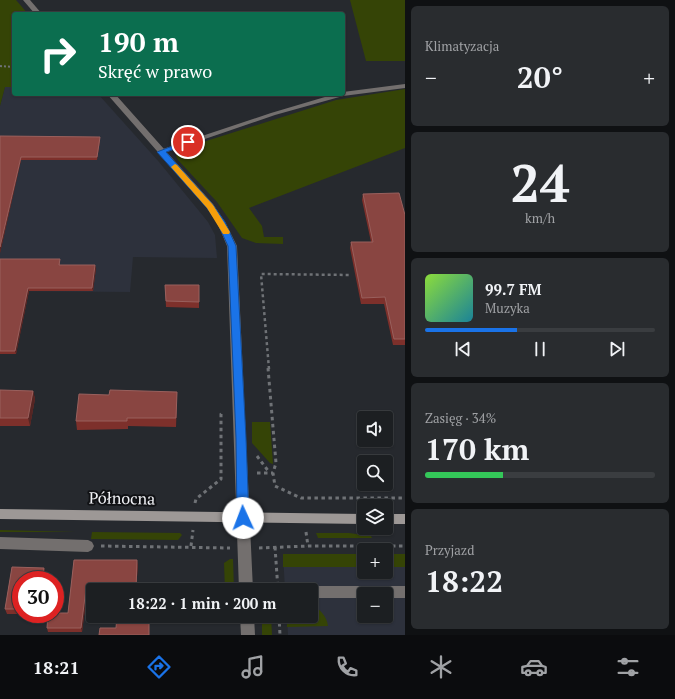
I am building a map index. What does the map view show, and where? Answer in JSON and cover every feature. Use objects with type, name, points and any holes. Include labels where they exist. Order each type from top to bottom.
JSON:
[{"type":"main road","name":"Północna","points":[[0,514],[357,519]]},
{"type":"main road","points":[[393,519],[405,519]]},
{"type":"street","points":[[26,0],[37,12]]},
{"type":"street","points":[[113,96],[210,206],[221,222],[232,246],[246,583]]},
{"type":"street","points":[[0,543],[88,546]]},
{"type":"street","points":[[247,623],[248,635]]},
{"type":"lane","points":[[345,94],[405,86]]},
{"type":"lane","points":[[161,152],[273,114],[336,96]]},
{"type":"lane","points":[[318,592],[405,592]]},
{"type":"path","points":[[0,66],[12,68]]},
{"type":"path","points":[[351,275],[261,274],[276,463],[273,473],[275,486],[301,498],[405,498]]},
{"type":"path","points":[[196,499],[221,479],[221,414]]},
{"type":"path","points":[[254,473],[273,473]]},
{"type":"path","points":[[191,546],[192,532]]},
{"type":"path","points":[[306,532],[308,546]]},
{"type":"path","points":[[88,546],[191,546],[219,548]]},
{"type":"path","points":[[245,548],[308,546],[405,546]]},
{"type":"path","points":[[275,547],[278,583]]},
{"type":"path","points":[[279,623],[280,635]]},
{"type":"shaded area","points":[[5,87],[12,87],[12,96],[100,96],[159,162],[208,222],[215,235],[217,258],[133,257],[130,292],[0,291],[0,106]]},
{"type":"shaded area","points":[[283,554],[357,554],[357,579],[393,579],[393,554],[405,554],[405,635],[288,635],[287,623],[318,623],[318,583],[285,583]]},
{"type":"green space","points":[[0,0],[16,0],[26,12],[12,12],[12,87],[5,87],[0,106]]},
{"type":"green space","points":[[350,0],[405,0],[405,61],[366,61]]},
{"type":"green space","points":[[405,89],[405,148],[249,208],[262,226],[264,237],[283,237],[283,244],[256,243],[242,238],[217,202],[176,156],[181,149],[336,100]]},
{"type":"green space","points":[[252,422],[270,422],[273,464],[270,463],[252,443]]},
{"type":"green space","points":[[0,530],[76,532],[0,532]]},
{"type":"green space","points":[[92,532],[180,533],[182,535],[178,540],[91,539]]},
{"type":"green space","points":[[316,533],[349,533],[371,536],[372,538],[318,538]]},
{"type":"green space","points":[[283,554],[357,554],[357,567],[283,567]]},
{"type":"green space","points":[[393,554],[405,554],[405,567],[393,567]]},
{"type":"green space","points":[[230,559],[233,559],[234,583],[225,583],[224,563]]},
{"type":"green space","points":[[318,609],[326,619],[328,626],[287,627],[287,623],[318,623]]},
{"type":"green space","points":[[262,623],[271,623],[272,635],[262,635]]},
{"type":"building","points":[[0,136],[100,137],[97,157],[21,157],[0,247]]},
{"type":"building","points":[[399,193],[405,215],[405,339],[394,339],[385,297],[362,298],[351,242],[373,242],[363,194]]},
{"type":"building","points":[[0,259],[60,259],[59,265],[95,265],[92,288],[28,288],[15,351],[0,351]]},
{"type":"building","points":[[165,285],[199,285],[199,302],[166,301]]},
{"type":"building","points":[[0,390],[33,391],[28,418],[0,418]]},
{"type":"building","points":[[110,390],[177,392],[176,418],[127,418],[127,421],[76,421],[79,394],[109,395]]},
{"type":"building","points":[[74,560],[137,560],[136,583],[86,583],[81,628],[47,628],[47,623],[64,623],[64,613],[68,613]]},
{"type":"building","points":[[12,567],[44,568],[44,571],[12,571],[12,609],[5,609]]},
{"type":"building","points":[[116,623],[149,623],[149,635],[99,635],[100,628],[116,628]]},
{"type":"slow traffic","points":[[175,167],[210,206],[226,232]]},
{"type":"route","points":[[188,142],[161,152],[210,206],[221,222],[232,246],[238,402],[241,438],[243,518]]}]
